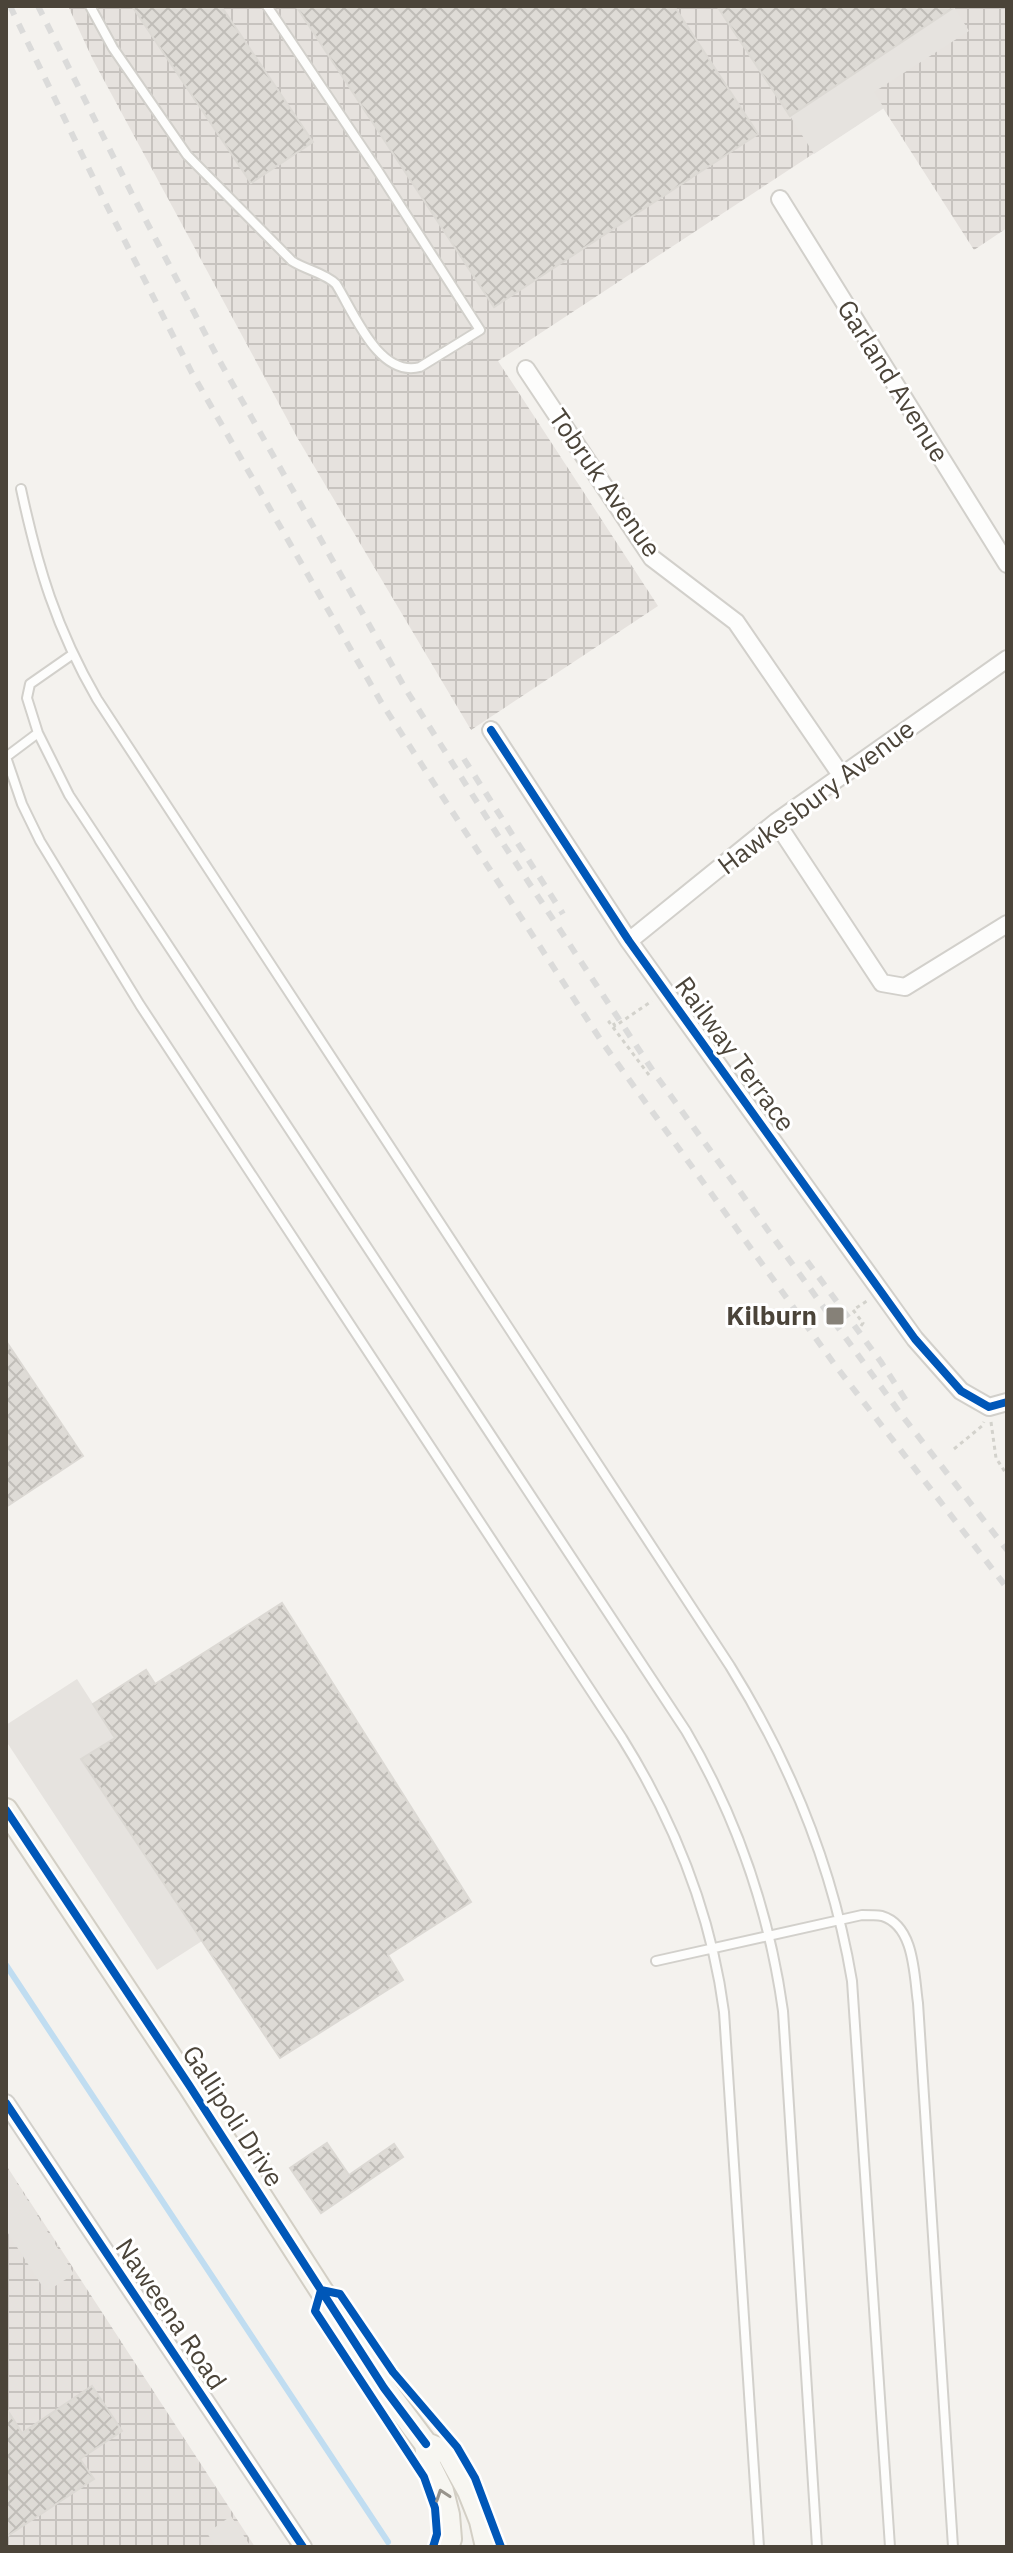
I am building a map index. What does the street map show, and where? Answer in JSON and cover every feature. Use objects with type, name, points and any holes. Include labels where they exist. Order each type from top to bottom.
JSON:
[{"type":"street","name":"Garland Avenue","points":[[780,199],[1007,564]]},
{"type":"street","name":"Tobruk Avenue","points":[[526,369],[652,558],[736,622],[841,775]]},
{"type":"street","name":"Hawkesbury Avenue","points":[[629,941],[776,822],[1007,659]]},
{"type":"street","name":"Railway Terrace","points":[[491,730],[629,941],[915,1339],[961,1391],[989,1407]]},
{"type":"street","points":[[776,822],[882,983],[905,987],[1007,924]]},
{"type":"street","points":[[989,1407],[1007,1402]]},
{"type":"street","name":"Gallipoli Drive","points":[[6,1810],[189,2085],[384,2388],[426,2444],[429,2465],[442,2491],[448,2515],[450,2539],[447,2547]]},
{"type":"street","name":"Naweena Road","points":[[6,2103],[303,2547]]},
{"type":"street","name":"Gallipoli Drive","points":[[426,2444],[448,2453],[469,2491],[487,2547]]},
{"type":"lane","points":[[90,6],[113,48],[187,155],[292,261],[306,270],[331,278],[378,354],[398,367],[409,370],[420,367],[480,330],[267,6]]},
{"type":"lane","points":[[21,489],[46,590],[73,654],[119,734],[758,1710],[778,1747],[814,1832],[841,1920],[852,1981],[890,2547]]},
{"type":"lane","points":[[73,654],[36,678],[27,690],[28,705],[38,733],[69,795],[686,1731],[738,1833],[769,1936],[784,2023],[817,2547]]},
{"type":"lane","points":[[38,733],[6,757],[22,804],[40,841],[140,1005],[650,1782],[685,1858],[713,1948],[727,2048],[759,2547]]},
{"type":"lane","points":[[656,1961],[862,1915],[883,1916],[895,1923],[904,1934],[918,2003],[953,2547]]},
{"type":"path","points":[[649,1075],[609,1022],[612,1021],[615,1026],[666,993]]},
{"type":"path","points":[[861,1326],[863,1323],[853,1310],[881,1292]]},
{"type":"path","points":[[954,1449],[982,1426],[989,1407]]},
{"type":"path","points":[[992,1441],[996,1458],[1007,1475]]},
{"type":"shaded area","points":[[68,6],[1007,6],[1007,228],[974,250],[883,108],[498,361],[658,606],[471,730],[298,439],[93,60]]},
{"type":"shaded area","points":[[954,7],[969,31],[874,92],[884,108],[814,154],[790,116]]},
{"type":"shaded area","points":[[77,1679],[115,1738],[81,1760],[202,1941],[157,1970],[6,1741],[6,1725]]},
{"type":"shaded area","points":[[6,2165],[255,2547],[6,2547]]},
{"type":"shaded area","points":[[6,2166],[74,2274],[46,2292],[6,2230]]},
{"type":"shaded area","points":[[231,2516],[251,2547],[216,2547],[207,2533]]},
{"type":"building","points":[[132,6],[221,6],[313,142],[251,183]]},
{"type":"building","points":[[296,6],[674,6],[758,134],[494,307]]},
{"type":"building","points":[[717,6],[956,6],[790,116]]},
{"type":"building","points":[[6,1341],[83,1456],[6,1507]]},
{"type":"building","points":[[282,1603],[471,1902],[388,1955],[403,1980],[280,2058],[81,1759],[115,1738],[93,1704],[146,1670],[155,1684]]},
{"type":"building","points":[[327,2143],[349,2175],[394,2144],[403,2157],[321,2213],[290,2168]]},
{"type":"building","points":[[92,2386],[122,2431],[80,2459],[94,2479],[6,2537],[6,2408],[22,2433]]},
{"type":"waterway","points":[[6,1965],[388,2542]]},
{"type":"railway","points":[[10,6],[192,373],[381,702],[602,1042],[835,1365],[1007,1588]]},
{"type":"railway","points":[[38,6],[219,360],[405,688],[655,1074],[900,1413],[1007,1550]]},
{"type":"railway","points":[[464,759],[563,914]]},
{"type":"railway","points":[[807,1261],[909,1405]]},
{"type":"cycle path","points":[[491,730],[629,941],[915,1339],[961,1391],[989,1407],[1007,1402]]},
{"type":"cycle path","points":[[6,1810],[189,2085],[384,2388],[426,2444]]},
{"type":"cycle path","points":[[6,2103],[303,2547]]},
{"type":"cycle path","points":[[433,2547],[437,2534],[435,2508],[424,2477],[315,2311],[321,2290],[340,2294],[393,2372],[457,2447],[475,2478],[501,2547]]},
{"type":"place","name":"Kilburn","points":[[835,1316]]}]
